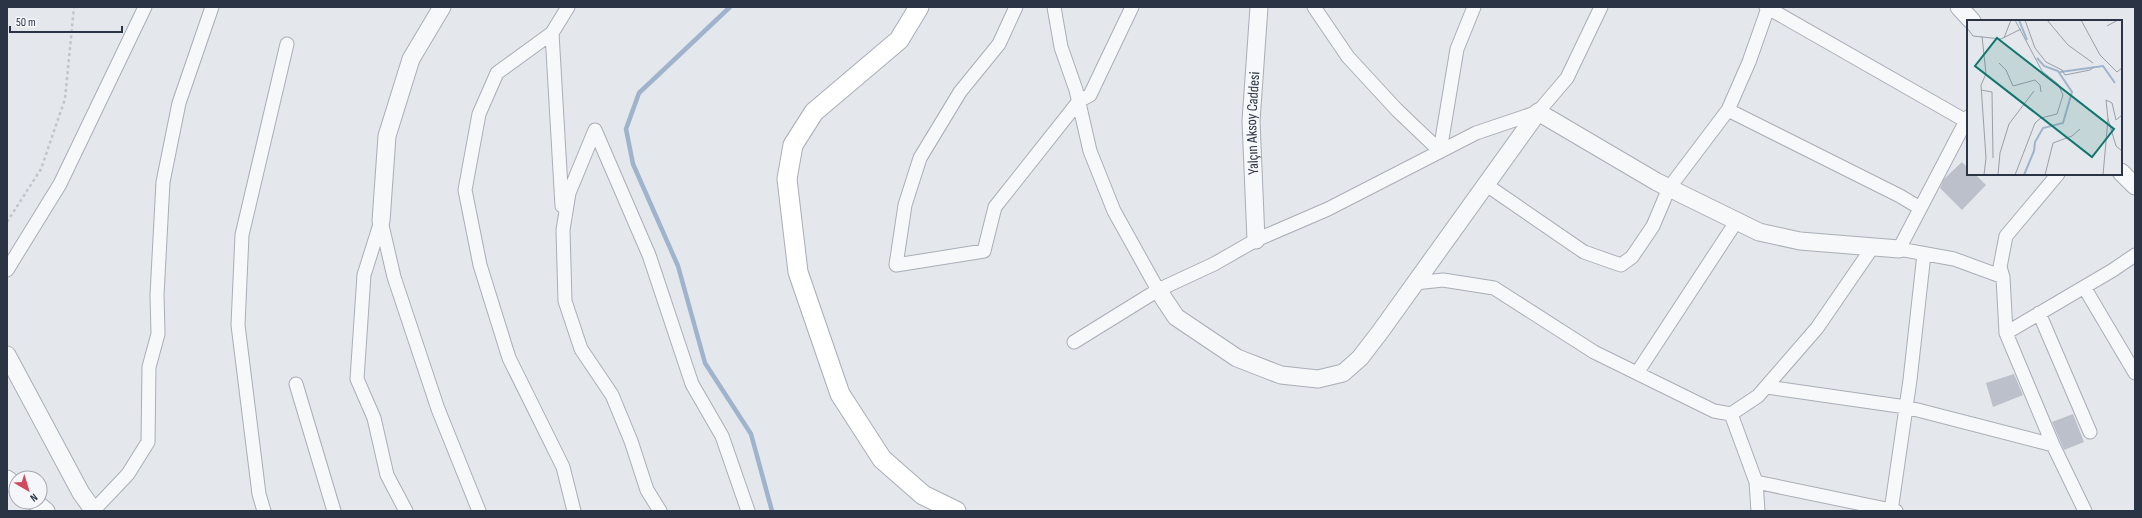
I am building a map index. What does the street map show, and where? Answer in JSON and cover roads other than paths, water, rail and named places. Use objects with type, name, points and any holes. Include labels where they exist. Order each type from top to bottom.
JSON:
[{"type":"main road","points":[[919,7],[899,40],[814,112],[793,145],[787,179],[798,272],[840,394],[882,459],[923,495],[956,511]]},
{"type":"street","points":[[7,270],[60,184],[146,7]]},
{"type":"street","points":[[7,355],[81,493],[94,511],[128,474],[148,442],[149,367],[158,334],[157,295],[163,182],[179,103],[212,7]]},
{"type":"street","points":[[406,511],[387,475],[374,418],[358,379],[364,275],[382,221],[387,136],[411,59],[442,7]]},
{"type":"street","points":[[568,7],[552,33],[497,73],[479,114],[465,190],[480,265],[509,358],[563,467],[574,511]]},
{"type":"street","points":[[1016,7],[999,44],[960,92],[920,158],[904,205],[896,265],[984,251],[995,208],[1079,101],[1090,95],[1132,7]]},
{"type":"street","points":[[1054,7],[1062,47],[1079,101],[1090,151],[1114,211],[1158,290],[1176,317],[1237,358],[1281,375],[1318,379],[1343,373],[1360,358],[1538,112],[1567,78],[1602,7]]},
{"type":"street","name":"Yalçın Aksoy Caddesi","points":[[1256,240],[1251,121],[1259,7]]},
{"type":"street","points":[[1314,7],[1348,57],[1397,110],[1440,151]]},
{"type":"street","points":[[1440,151],[1457,49],[1474,7]]},
{"type":"street","points":[[1959,7],[1971,20]]},
{"type":"street","points":[[1485,184],[1584,252],[1621,266],[1632,258],[1653,226],[1669,188],[1728,110],[1749,62],[1767,8],[1967,119],[1899,249]]},
{"type":"street","points":[[552,33],[563,230],[565,301],[581,349],[612,395],[631,441],[647,490],[660,511]]},
{"type":"street","points":[[264,511],[259,494],[238,325],[242,235],[288,44]]},
{"type":"street","points":[[1728,110],[1900,196],[1920,208]]},
{"type":"street","points":[[1074,342],[1158,290],[1214,264],[1256,240],[1328,209],[1476,133],[1538,112],[1669,188],[1759,232],[1800,241],[1899,249],[1954,259],[2003,277]]},
{"type":"street","points":[[563,230],[569,194],[595,130],[649,255],[692,384],[722,436],[748,511]]},
{"type":"street","points":[[2122,173],[2135,184]]},
{"type":"street","points":[[2057,175],[2006,236],[2000,267],[2003,277],[2006,332],[2053,445],[2085,511]]},
{"type":"street","points":[[382,221],[394,277],[438,409],[479,511]]},
{"type":"street","points":[[1638,373],[1736,222]]},
{"type":"street","points":[[1415,283],[1443,280],[1494,288],[1594,352],[1714,411],[1731,414],[1758,396],[1817,328],[1872,248]]},
{"type":"street","points":[[1756,482],[1893,511],[1924,254]]},
{"type":"street","points":[[2006,332],[2084,287],[2135,255]]},
{"type":"street","points":[[2084,287],[2135,373]]},
{"type":"street","points":[[2039,313],[2090,432]]},
{"type":"street","points":[[296,384],[334,511]]},
{"type":"street","points":[[1767,386],[1906,407],[2053,445]]},
{"type":"street","points":[[1731,414],[1756,482],[1758,511]]},
{"type":"waterway","points":[[730,7],[639,93],[626,129],[633,164],[678,266],[705,363],[751,434],[772,511]]}]
